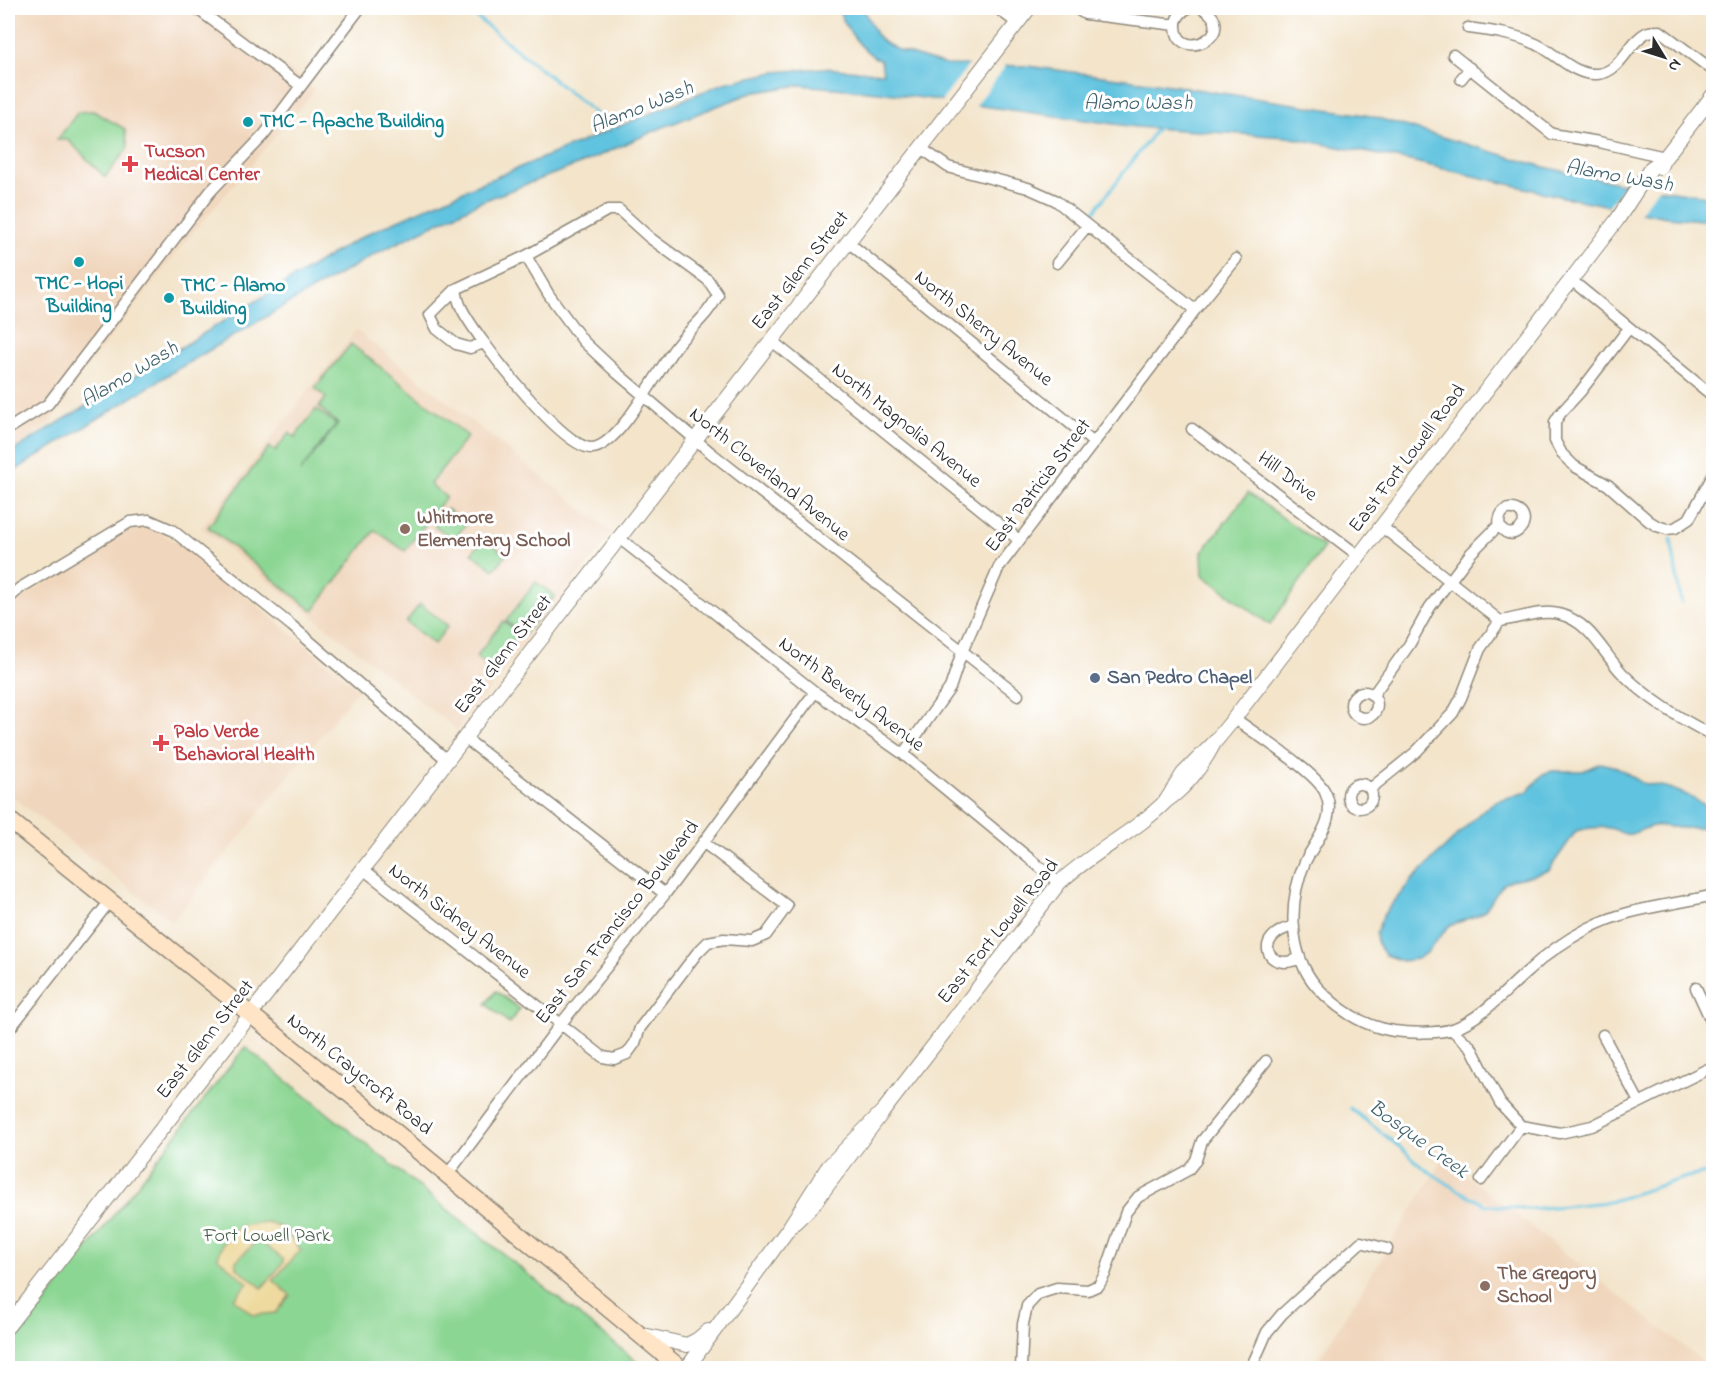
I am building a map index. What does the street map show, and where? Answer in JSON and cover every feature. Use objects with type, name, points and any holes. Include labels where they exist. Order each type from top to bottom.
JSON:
[{"type":"main road","name":"North Craycroft Road","points":[[8,819],[251,1014],[680,1368]]},
{"type":"street","points":[[196,8],[301,86]]},
{"type":"street","points":[[8,429],[48,404],[210,192],[264,135],[360,8]]},
{"type":"street","points":[[997,8],[1017,23]]},
{"type":"street","name":"East Glenn Street","points":[[8,1326],[1029,8]]},
{"type":"street","points":[[1075,8],[1085,14],[1176,25]]},
{"type":"street","points":[[1188,8],[1180,13],[1176,31],[1182,40],[1190,45],[1201,44],[1212,36],[1215,23],[1210,12],[1202,8]]},
{"type":"street","points":[[1468,28],[1498,32],[1536,44],[1574,68],[1597,74],[1610,70],[1620,63],[1634,44],[1647,32],[1660,31],[1713,71]]},
{"type":"street","points":[[1453,55],[1552,134],[1599,142],[1664,158]]},
{"type":"street","points":[[1461,79],[1470,68]]},
{"type":"street","name":"East Fort Lowell Road","points":[[687,1368],[789,1228],[812,1206],[1059,883],[1077,866],[1135,827],[1166,801],[1183,774],[1234,718],[1617,220],[1632,199],[1633,193],[1660,168],[1664,158],[1713,94]]},
{"type":"street","points":[[921,148],[948,167],[1028,188],[1055,200],[1195,310]]},
{"type":"street","points":[[456,289],[460,306],[507,374],[563,432],[581,446],[594,448],[609,441],[643,396],[673,349],[711,309],[717,295],[708,280],[650,238],[619,210],[608,210],[526,255],[456,289],[430,315],[436,329],[456,344],[470,348],[484,343]]},
{"type":"street","points":[[1057,263],[1087,226]]},
{"type":"street","name":"North Sherry Avenue","points":[[848,242],[1094,443]]},
{"type":"street","name":"North Cloverland Avenue","points":[[526,255],[549,295],[584,341],[643,396],[695,440],[1018,695]]},
{"type":"street","name":"East Patricia Street","points":[[903,754],[950,688],[962,652],[999,567],[1236,259]]},
{"type":"street","points":[[1570,279],[1713,397]]},
{"type":"street","points":[[1629,328],[1555,422],[1554,432],[1562,454],[1574,466],[1608,485],[1649,521],[1667,529],[1675,528],[1689,519],[1713,474]]},
{"type":"street","name":"North Magnolia Avenue","points":[[772,341],[1018,540]]},
{"type":"street","name":"Hill Drive","points":[[1192,429],[1359,555]]},
{"type":"street","points":[[8,599],[20,588],[130,522],[149,520],[172,530],[292,626],[447,760]]},
{"type":"street","points":[[1373,695],[1408,645],[1430,607],[1471,553],[1499,525]]},
{"type":"street","points":[[1381,526],[1500,621],[1538,614],[1559,614],[1580,624],[1599,641],[1621,672],[1662,707],[1713,736]]},
{"type":"street","name":"North Beverly Avenue","points":[[619,538],[815,692],[903,754],[1059,883]]},
{"type":"street","points":[[1370,789],[1416,752],[1454,713],[1480,649],[1500,621]]},
{"type":"street","name":"East San Francisco Boulevard","points":[[447,1175],[560,1025],[704,843],[815,692]]},
{"type":"street","points":[[1234,718],[1316,778],[1326,793],[1329,812],[1325,830],[1306,862],[1294,893],[1294,926],[1300,958],[1312,981],[1329,1000],[1351,1016],[1378,1028],[1409,1033],[1451,1029],[1477,1015],[1553,950],[1586,929],[1610,918],[1658,904],[1713,896]]},
{"type":"street","points":[[465,738],[665,894]]},
{"type":"street","name":"North Sidney Avenue","points":[[363,869],[560,1025],[603,1057],[614,1059],[627,1054],[640,1028],[697,953],[708,942],[724,939],[752,941],[766,935],[787,906],[704,843]]},
{"type":"street","points":[[8,1031],[110,901]]},
{"type":"street","points":[[1294,926],[1282,929],[1271,936],[1268,945],[1270,955],[1275,960],[1284,962],[1300,958]]},
{"type":"street","points":[[1695,988],[1713,1027]]},
{"type":"street","points":[[1451,1029],[1471,1047],[1500,1103],[1521,1126],[1547,1132],[1576,1131],[1592,1126],[1713,1065]]},
{"type":"street","points":[[1603,1035],[1639,1102]]},
{"type":"street","points":[[1021,1368],[1023,1324],[1028,1306],[1038,1294],[1057,1288],[1088,1290],[1099,1285],[1105,1274],[1126,1212],[1138,1197],[1188,1170],[1196,1160],[1202,1141],[1266,1061]]},
{"type":"street","points":[[1481,1180],[1521,1126]]},
{"type":"street","points":[[1251,1368],[1266,1332],[1282,1314],[1361,1242],[1388,1249]]},
{"type":"street","points":[[637,1334],[687,1345],[697,1340],[723,1318]]},
{"type":"shaded area","name":"Tucson Medical Center","points":[[8,8],[207,8],[315,90],[189,237],[60,401],[50,424],[8,452]]},
{"type":"shaded area","name":"Whitmore Elementary School","points":[[356,330],[613,533],[457,730],[201,528]]},
{"type":"shaded area","name":"Palo Verde Behavioral Health","points":[[149,526],[193,552],[358,689],[172,922],[8,793],[8,606],[131,529]]},
{"type":"shaded area","name":"The Gregory School","points":[[1444,1158],[1711,1368],[1313,1368]]},
{"type":"green space","points":[[93,111],[125,129],[128,148],[105,177],[68,140],[57,140],[78,112]]},
{"type":"green space","points":[[351,344],[468,436],[430,484],[446,497],[405,551],[375,530],[313,611],[208,527],[269,447],[275,451],[289,433],[295,437],[316,409],[336,424],[300,472],[338,424],[319,407],[326,398],[315,388]]},
{"type":"green space","points":[[1248,493],[1324,547],[1270,625],[1203,575],[1202,552]]},
{"type":"green space","points":[[447,509],[466,524],[454,540],[434,525]]},
{"type":"green space","points":[[484,537],[506,555],[494,570],[472,553]]},
{"type":"green space","points":[[536,582],[555,596],[524,635],[506,621]]},
{"type":"green space","points":[[420,604],[448,626],[434,644],[406,622]]},
{"type":"green space","points":[[503,621],[519,633],[492,669],[476,657]]},
{"type":"green space","points":[[496,991],[520,1009],[509,1023],[486,1004]]},
{"type":"green space","name":"Fort Lowell Park","points":[[245,1047],[645,1368],[8,1368],[8,1350]]},
{"type":"sand","points":[[268,1222],[283,1228],[301,1250],[273,1280],[290,1295],[276,1313],[253,1315],[234,1299],[248,1283],[218,1258],[229,1234],[249,1224]],"holes":[[[258,1240],[283,1259],[283,1263],[262,1288],[236,1267],[236,1261]]]},
{"type":"water","name":"Alamo Wash","points":[[838,8],[863,8],[876,34],[883,42],[900,51],[946,65],[1027,66],[1371,116],[1544,167],[1618,183],[1713,197],[1713,221],[1667,217],[1563,197],[1406,160],[1287,137],[1136,127],[879,92],[800,85],[751,93],[661,128],[585,162],[480,202],[377,253],[291,302],[171,373],[8,475],[8,454],[371,232],[484,182],[724,83],[775,72],[823,68],[883,73],[881,61],[855,38]]},
{"type":"water","points":[[1600,763],[1617,767],[1642,783],[1666,787],[1685,794],[1713,812],[1711,820],[1698,828],[1653,826],[1629,834],[1604,828],[1576,831],[1549,870],[1503,884],[1485,910],[1449,926],[1427,952],[1417,959],[1402,961],[1385,955],[1377,943],[1376,933],[1384,914],[1411,881],[1483,810],[1496,801],[1527,792],[1543,774],[1552,771],[1583,771]]},
{"type":"pier","points":[[971,62],[1007,64],[975,107],[940,103]]},
{"type":"pier","points":[[1627,182],[1659,187],[1638,215],[1606,209]]},
{"type":"waterway","points":[[465,8],[617,131]]},
{"type":"waterway","points":[[1093,213],[1159,126]]},
{"type":"waterway","points":[[1671,539],[1681,602]]},
{"type":"waterway","name":"Bosque Creek","points":[[1350,1108],[1422,1167],[1486,1205],[1529,1209],[1609,1202],[1687,1177],[1714,1172]]},
{"type":"place","name":"TMC - Apache Building","points":[[248,122]]},
{"type":"place","name":"Tucson Medical Center","points":[[130,164]]},
{"type":"place","name":"TMC - Hopi Building","points":[[79,262]]},
{"type":"place","name":"TMC - Alamo Building","points":[[169,298]]},
{"type":"place","name":"Whitmore Elementary School","points":[[405,529]]},
{"type":"place","name":"San Pedro Chapel","points":[[1095,678]]},
{"type":"place","name":"Palo Verde Behavioral Health","points":[[161,743]]},
{"type":"place","name":"The Gregory School","points":[[1485,1286]]}]
